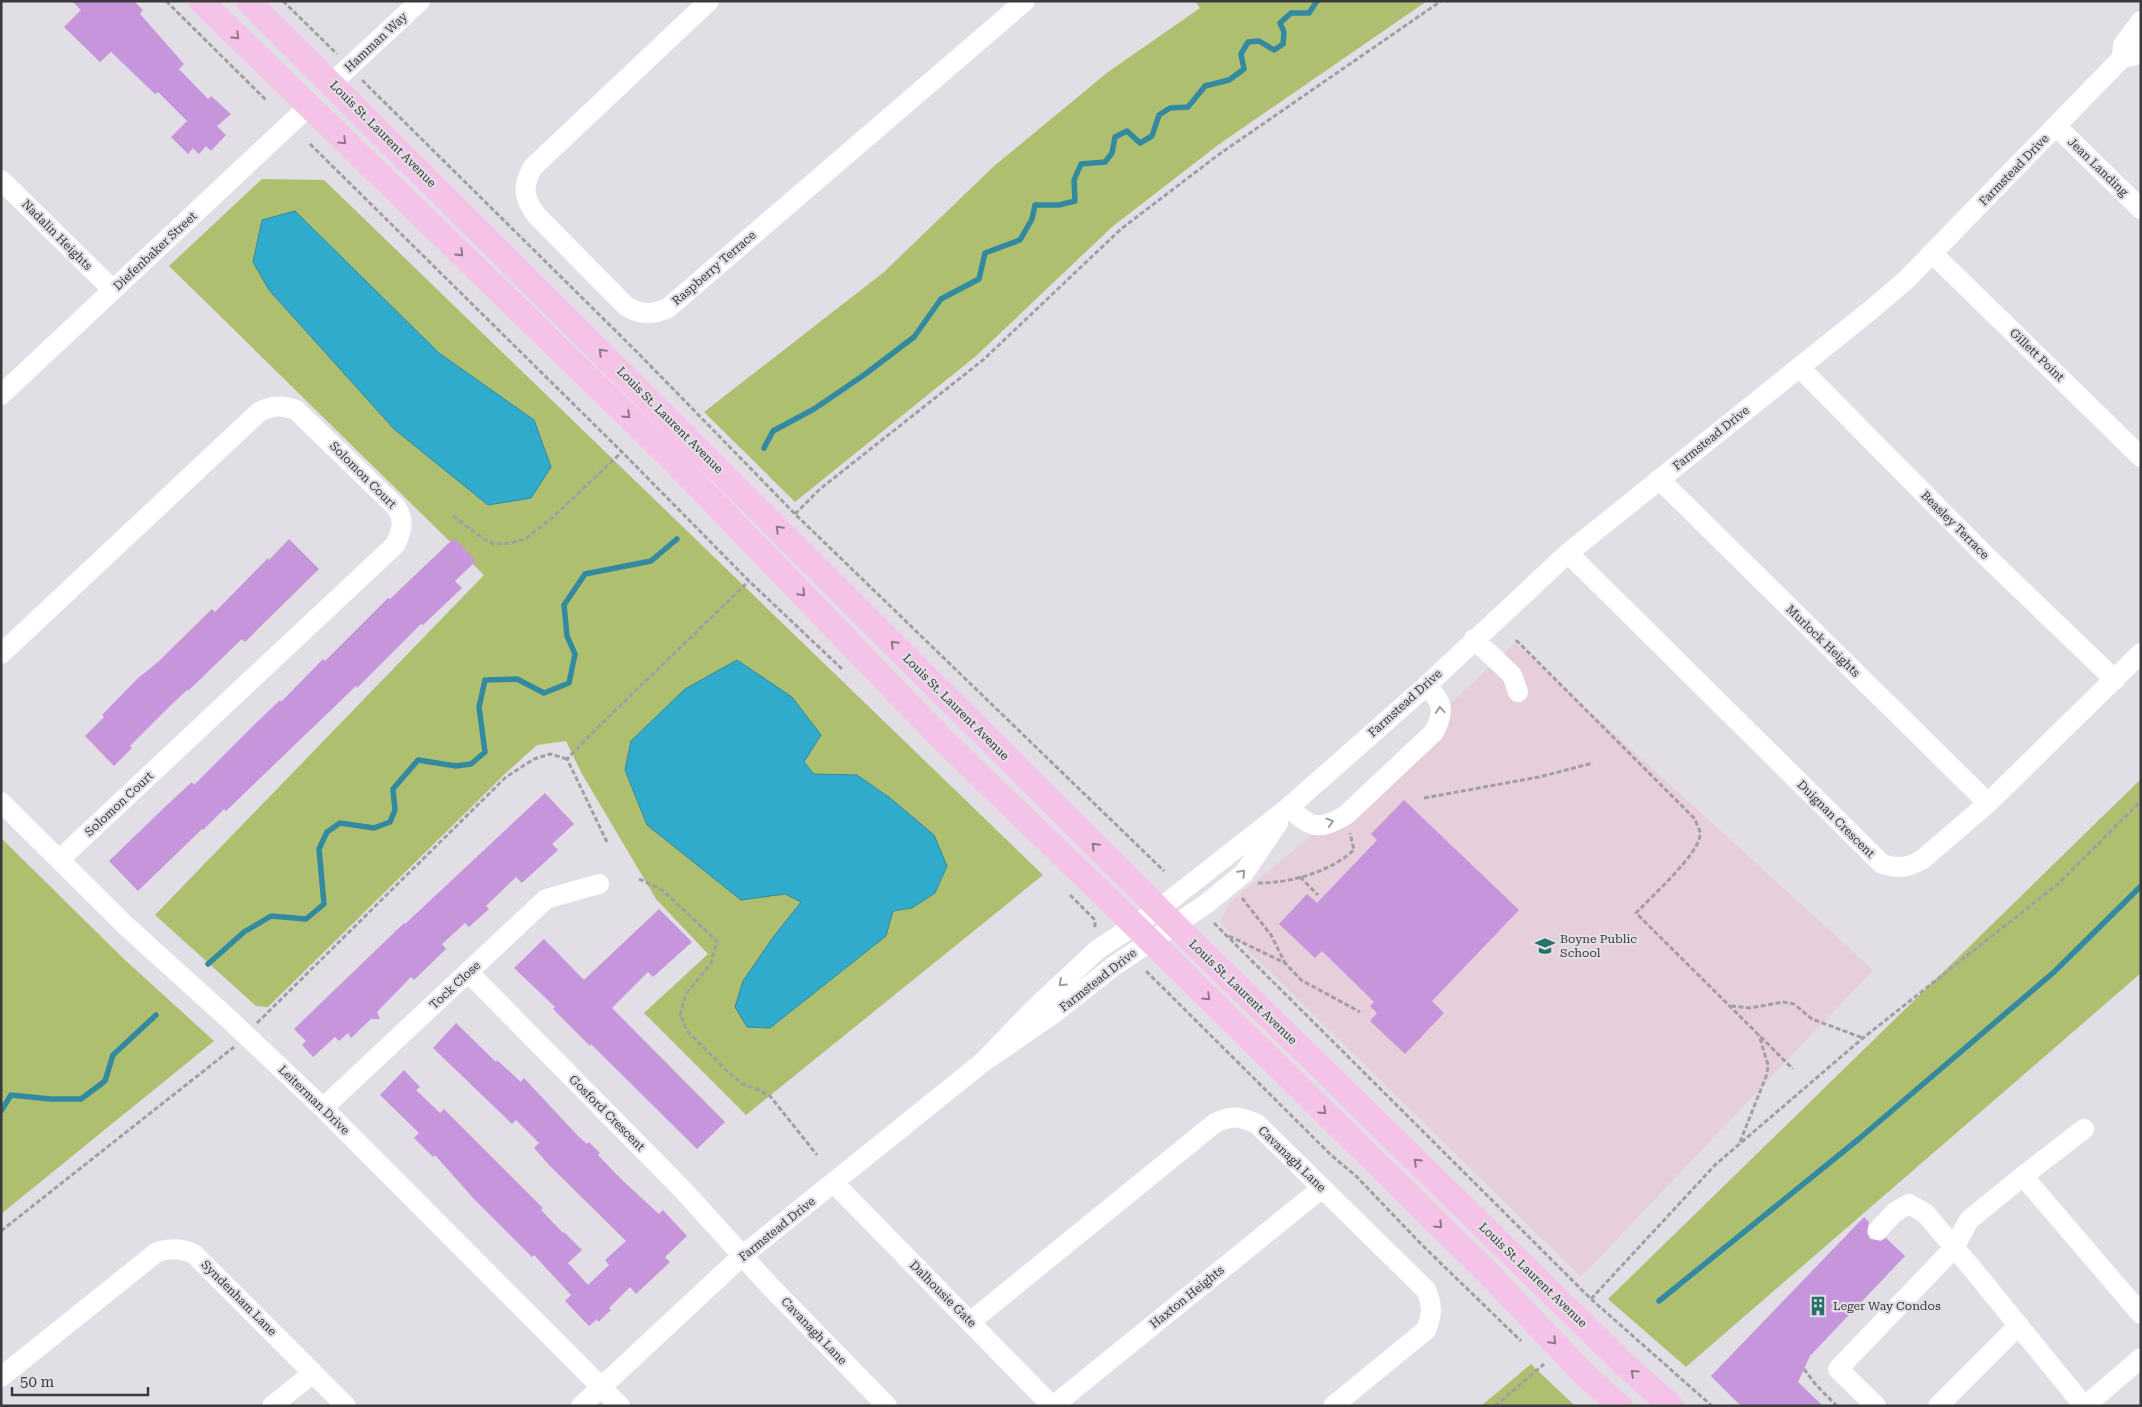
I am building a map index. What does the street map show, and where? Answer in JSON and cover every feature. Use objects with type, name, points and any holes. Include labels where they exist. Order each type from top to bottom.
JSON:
[{"type":"main road","points":[[201,1],[671,458],[945,742],[1489,1274],[1585,1375],[1620,1406]]},
{"type":"main road","name":"Louis St. Laurent Avenue","points":[[248,1],[1167,917],[1617,1358],[1671,1406]]},
{"type":"street","name":"Hamman Way","points":[[332,83],[420,1]]},
{"type":"street","name":"Raspberry Terrace","points":[[709,1],[533,167],[527,178],[525,191],[528,204],[537,216],[626,306],[635,311],[656,313],[668,308],[1025,1]]},
{"type":"street","name":"Farmstead Drive","points":[[2122,58],[2123,45],[2141,21]]},
{"type":"street","name":"Farmstead Drive","points":[[581,1406],[742,1256],[983,1062],[1033,1010],[1097,950],[1142,933],[1167,917],[1426,686],[1568,553],[1872,309],[1933,254],[2122,58],[2133,56],[2141,49]]},
{"type":"street","name":"Diefenbaker Street","points":[[1,395],[308,107]]},
{"type":"street","name":"Jean Landing","points":[[2056,126],[2141,209]]},
{"type":"street","name":"Nadalin Heights","points":[[1,180],[113,290]]},
{"type":"street","name":"Gillett Point","points":[[1933,254],[2141,457]]},
{"type":"street","name":"Beasley Terrace","points":[[1799,367],[1982,552],[2115,680]]},
{"type":"street","name":"Solomon Court","points":[[1,654],[259,412],[270,406],[283,405],[296,410],[396,506],[401,514],[401,533],[395,545],[60,859]]},
{"type":"street","name":"Murlock Heights","points":[[1659,479],[1988,803]]},
{"type":"street","name":"Duignan Crescent","points":[[1568,553],[1882,864],[1898,868],[1911,866],[1923,859],[1988,803],[2141,653]]},
{"type":"street","points":[[1474,639],[1512,675],[1518,692]]},
{"type":"street","points":[[1289,807],[1303,821],[1311,824],[1330,824],[1346,815],[1434,732],[1441,716],[1441,707],[1437,696],[1426,686]]},
{"type":"street","name":"Leiterman Drive","points":[[1,802],[125,925],[323,1108],[620,1406]]},
{"type":"street","name":"Farmstead Drive","points":[[1167,917],[1206,904],[1244,873],[1289,807]]},
{"type":"street","name":"Tock Close","points":[[323,1108],[546,899],[599,884]]},
{"type":"street","name":"Gosford Crescent","points":[[468,972],[684,1191],[742,1256]]},
{"type":"street","name":"Cavanagh Lane","points":[[970,1322],[1215,1123],[1228,1117],[1241,1117],[1256,1124],[1322,1188],[1426,1290],[1431,1302],[1432,1316],[1426,1330],[1334,1406]]},
{"type":"street","points":[[1876,1406],[1838,1369],[1954,1248],[1969,1220],[2084,1128]]},
{"type":"street","points":[[2023,1176],[2141,1314]]},
{"type":"street","name":"Dalhousie Gate","points":[[834,1183],[1052,1406]]},
{"type":"street","name":"Haxton Heights","points":[[1052,1406],[1322,1188]]},
{"type":"street","points":[[1878,1230],[1896,1212],[1909,1204],[1925,1213],[2085,1406],[2141,1358]]},
{"type":"street","name":"Syndenham Lane","points":[[1,1377],[157,1252],[170,1248],[181,1249],[194,1254],[346,1406]]},
{"type":"street","name":"Cavanagh Lane","points":[[742,1256],[887,1406]]},
{"type":"street","points":[[1938,1406],[2019,1326]]},
{"type":"street","points":[[272,1406],[313,1373]]},
{"type":"path","points":[[166,1],[267,101]]},
{"type":"path","points":[[283,1],[331,48]]},
{"type":"path","points":[[795,514],[820,490],[983,360],[1121,229],[1218,155],[1442,1]]},
{"type":"path","points":[[372,90],[640,355],[795,514],[1164,871]]},
{"type":"path","points":[[310,144],[622,452],[749,581],[848,674]]},
{"type":"path","points":[[453,516],[484,539],[494,544],[511,543],[527,538],[554,516],[622,452]]},
{"type":"path","points":[[567,759],[749,581]]},
{"type":"path","points":[[1516,640],[1695,818],[1700,833],[1698,842],[1690,856],[1636,913],[1793,1069]]},
{"type":"path","points":[[264,1016],[506,777],[534,759],[550,754],[567,759],[606,842]]},
{"type":"path","points":[[1424,798],[1539,777],[1593,763]]},
{"type":"path","points":[[1592,1299],[1714,1165],[1863,1038],[2059,884],[2141,801]]},
{"type":"path","points":[[1230,884],[1278,883],[1300,877],[1343,860],[1354,850],[1346,815]]},
{"type":"path","points":[[1300,877],[1318,895]]},
{"type":"path","points":[[638,879],[662,890],[717,941],[711,963],[686,994],[682,1005],[680,1015],[688,1032],[741,1084],[770,1096],[817,1155]]},
{"type":"path","points":[[1230,884],[1271,935],[1285,963],[1301,980],[1360,1012]]},
{"type":"path","points":[[1068,893],[1095,920],[1095,932]]},
{"type":"path","points":[[1214,923],[1592,1299],[1712,1406]]},
{"type":"path","points":[[1226,935],[1285,963]]},
{"type":"path","points":[[1146,971],[1331,1155],[1356,1176],[1423,1246],[1523,1344]]},
{"type":"path","points":[[1730,1006],[1750,1008],[1783,1002],[1794,1004],[1812,1019],[1863,1038]]},
{"type":"path","points":[[1739,1144],[1767,1074],[1768,1065],[1759,1034]]},
{"type":"path","points":[[1,1231],[212,1062],[228,1052]]},
{"type":"path","points":[[1495,1406],[1544,1364],[1537,1357]]},
{"type":"path","points":[[1804,1369],[1816,1385],[1837,1406]]},
{"type":"shaded area","name":"Boyne Public School","points":[[1515,643],[1873,970],[1581,1277],[1220,923],[1229,903],[1305,841]]},
{"type":"green space","points":[[1195,1],[1427,1],[1218,145],[1112,227],[976,356],[795,502],[704,412],[884,272],[993,167],[1108,72],[1200,8]]},
{"type":"green space","points":[[262,179],[324,180],[1043,875],[746,1115],[644,1013],[708,954],[656,899],[582,774],[566,741],[537,745],[507,772],[268,1007],[256,1006],[155,915],[484,575],[169,266]]},
{"type":"green space","points":[[2141,779],[2141,973],[1686,1367],[1608,1299]]},
{"type":"green space","points":[[1,838],[124,959],[214,1041],[1,1214]]},
{"type":"green space","points":[[1531,1364],[1575,1406],[1481,1406]]},
{"type":"water","points":[[295,211],[439,353],[534,420],[551,467],[531,498],[488,505],[394,429],[269,290],[253,262],[262,220]]},
{"type":"water","points":[[737,660],[792,697],[821,735],[804,762],[814,774],[857,775],[890,798],[934,835],[947,866],[935,893],[912,908],[893,911],[886,936],[770,1028],[747,1027],[735,1007],[743,981],[774,936],[801,902],[785,894],[741,900],[647,825],[625,770],[631,741],[685,689]]},
{"type":"building","points":[[72,1],[134,1],[143,10],[140,14],[184,64],[179,69],[208,99],[211,96],[231,114],[217,126],[226,135],[211,151],[206,146],[199,154],[193,148],[188,154],[171,137],[187,121],[158,92],[155,94],[111,52],[100,62],[64,27],[81,10]]},
{"type":"building","points":[[454,538],[476,561],[455,581],[462,588],[423,625],[421,624],[357,688],[356,686],[226,811],[224,809],[202,829],[138,891],[109,861],[192,782],[194,785],[323,659],[325,661],[388,598],[390,599]]},
{"type":"building","points":[[289,539],[319,569],[245,642],[242,639],[168,708],[130,746],[132,748],[114,766],[85,736],[104,717],[102,715],[137,679],[158,662],[212,609],[215,612]]},
{"type":"building","points":[[545,793],[574,824],[552,844],[558,850],[522,883],[516,877],[486,906],[489,909],[469,927],[465,923],[442,944],[446,949],[414,980],[411,977],[377,1012],[380,1019],[371,1019],[351,1038],[348,1033],[339,1041],[335,1037],[313,1057],[302,1045],[306,1041],[294,1029],[404,923]]},
{"type":"building","points":[[1404,800],[1519,910],[1432,1001],[1444,1013],[1405,1054],[1370,1021],[1377,1013],[1370,1006],[1374,1002],[1322,951],[1315,958],[1279,924],[1307,894],[1317,903],[1377,840],[1371,834]]},
{"type":"building","points":[[659,909],[692,942],[653,977],[648,972],[612,1008],[725,1122],[697,1149],[591,1044],[590,1046],[553,1009],[555,1007],[514,968],[544,939],[585,979]]},
{"type":"building","points":[[456,1023],[496,1062],[497,1060],[521,1082],[524,1078],[578,1136],[587,1144],[589,1142],[600,1153],[598,1155],[621,1179],[659,1214],[663,1210],[687,1236],[665,1257],[670,1262],[636,1294],[630,1287],[598,1322],[597,1319],[589,1326],[565,1301],[571,1295],[534,1255],[532,1257],[473,1198],[435,1155],[433,1157],[414,1138],[419,1133],[380,1095],[404,1070],[420,1087],[416,1090],[440,1113],[444,1109],[543,1208],[541,1210],[563,1233],[582,1250],[568,1263],[588,1285],[609,1265],[605,1260],[626,1241],[549,1165],[534,1148],[539,1143],[516,1120],[512,1124],[433,1048]]},
{"type":"building","name":"Leger Way Condos","points":[[1864,1217],[1869,1222],[1867,1233],[1870,1239],[1881,1241],[1886,1238],[1905,1256],[1810,1356],[1798,1382],[1823,1406],[1741,1406],[1711,1376]]},
{"type":"waterway","points":[[764,448],[773,431],[814,409],[864,375],[914,337],[941,299],[979,279],[985,253],[1020,240],[1032,219],[1035,205],[1059,205],[1075,201],[1074,180],[1081,164],[1105,162],[1112,153],[1115,137],[1127,131],[1140,143],[1152,136],[1159,115],[1170,108],[1188,107],[1205,86],[1229,80],[1244,69],[1241,54],[1248,42],[1259,41],[1274,50],[1283,44],[1284,32],[1280,23],[1291,13],[1309,13],[1317,1]]},
{"type":"waterway","points":[[208,964],[244,932],[271,916],[306,919],[324,904],[319,849],[327,832],[340,823],[374,828],[390,822],[395,810],[393,789],[418,760],[456,766],[471,764],[485,752],[479,707],[485,680],[517,679],[544,693],[569,683],[575,654],[567,636],[564,605],[585,574],[651,561],[677,539]]},
{"type":"waterway","points":[[1659,1301],[1860,1138],[2054,972],[2141,886]]},
{"type":"waterway","points":[[1,1111],[11,1095],[50,1099],[81,1099],[105,1081],[113,1055],[156,1015]]},
{"type":"place","name":"Boyne Public School","points":[[1545,946]]},
{"type":"place","name":"Leger Way Condos","points":[[1818,1306]]}]
